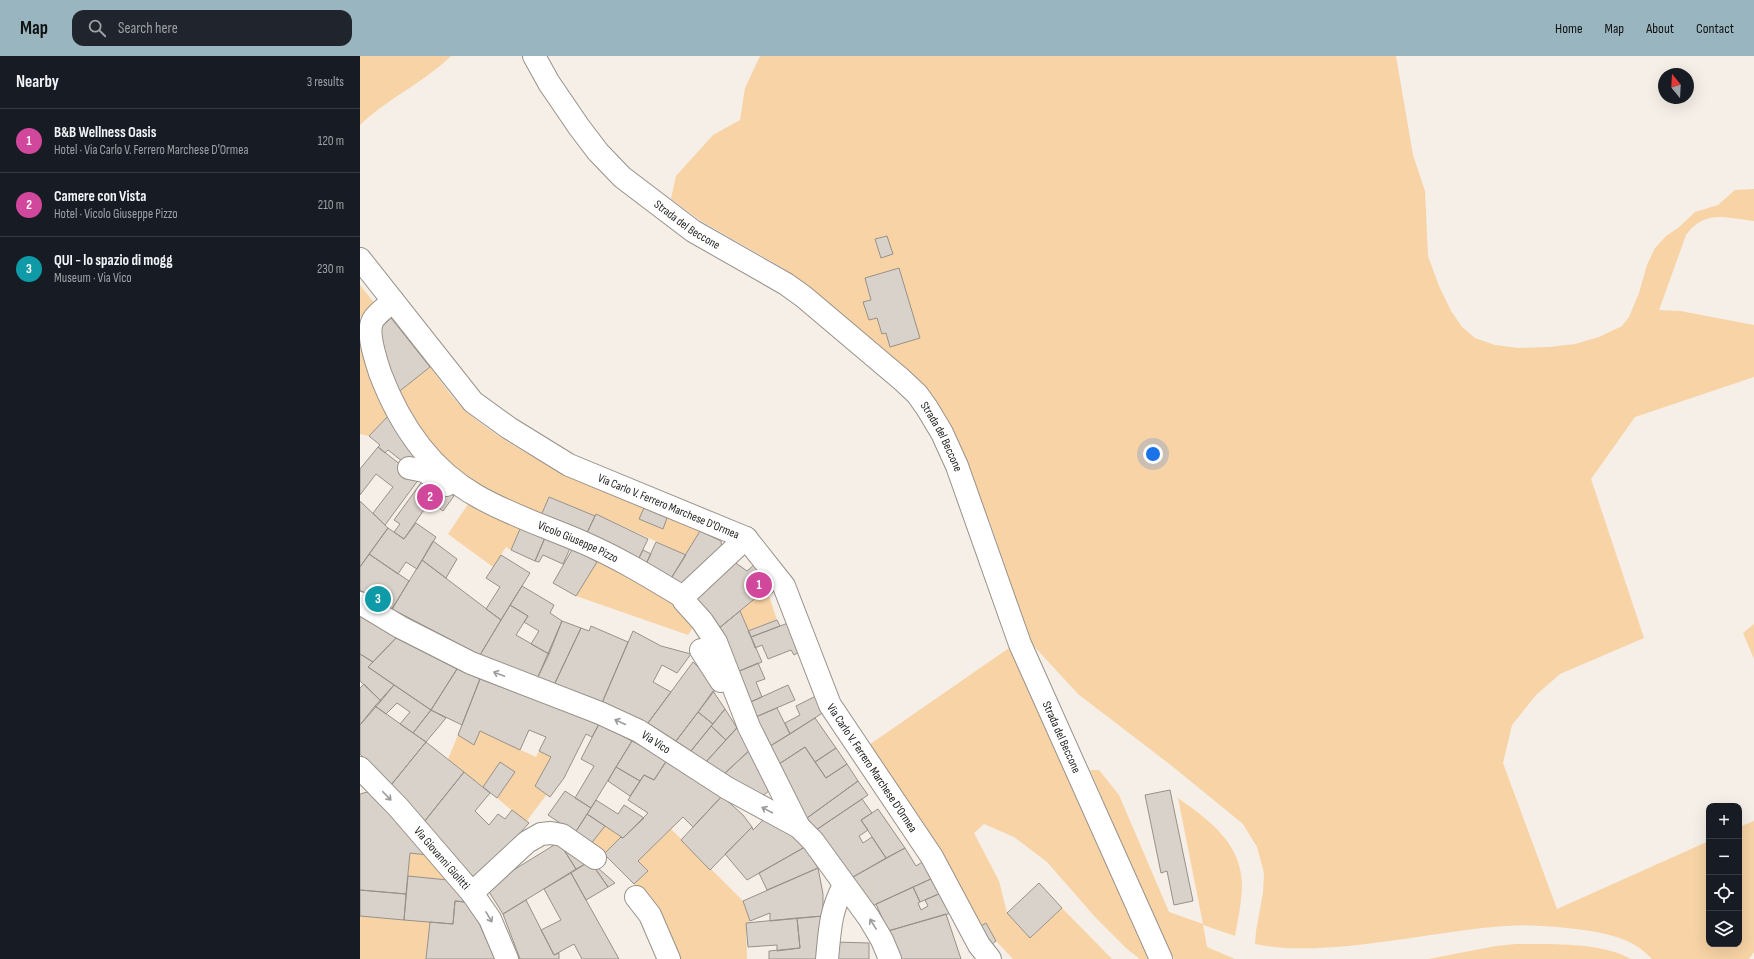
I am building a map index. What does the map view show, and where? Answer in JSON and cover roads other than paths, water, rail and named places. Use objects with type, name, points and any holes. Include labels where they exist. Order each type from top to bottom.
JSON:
[{"type":"street","name":"Strada del Beccone","points":[[534,56],[549,83],[579,127],[598,152],[622,177],[693,231],[786,284],[804,297],[901,379],[917,394],[927,408],[942,433],[957,466],[1020,644],[1161,959]]},
{"type":"street","name":"Via Carlo V. Ferrero Marchese D'Ormea","points":[[360,259],[473,402],[509,428],[569,465],[746,538],[784,586],[830,705],[932,857],[979,945],[990,959]]},
{"type":"street","name":"Vicolo Giuseppe Pizzo","points":[[393,301],[376,316],[371,327],[374,354],[384,384],[397,410],[422,451],[470,492],[508,511],[584,542],[634,568],[683,597],[686,604],[702,621],[716,642],[747,722],[799,827]]},
{"type":"street","name":"Vicolo Giuseppe Pizzo","points":[[409,468],[424,471],[451,489],[470,492]]},
{"type":"street","points":[[683,597],[746,538]]},
{"type":"street","name":"Via Vico","points":[[360,603],[400,627],[471,664],[600,713],[639,731],[727,788],[799,827],[813,841],[876,928],[890,959]]},
{"type":"street","name":"Vicolo Giuseppe Pizzo","points":[[701,650],[720,678],[730,704],[747,722]]},
{"type":"street","name":"Via Giovanni Giolitti","points":[[360,768],[398,807],[472,893],[490,919],[507,959]]},
{"type":"street","points":[[472,893],[527,842],[541,834],[550,833],[562,835],[595,858]]},
{"type":"street","points":[[827,959],[832,914],[844,885]]},
{"type":"street","points":[[636,897],[650,915],[669,959]]},
{"type":"place","name":"Camere con Vista","points":[[430,497]]},
{"type":"place","name":"B&B Wellness Oasis","points":[[759,585]]},
{"type":"place","name":"QUI - lo spazio di mogg","points":[[378,599]]}]
